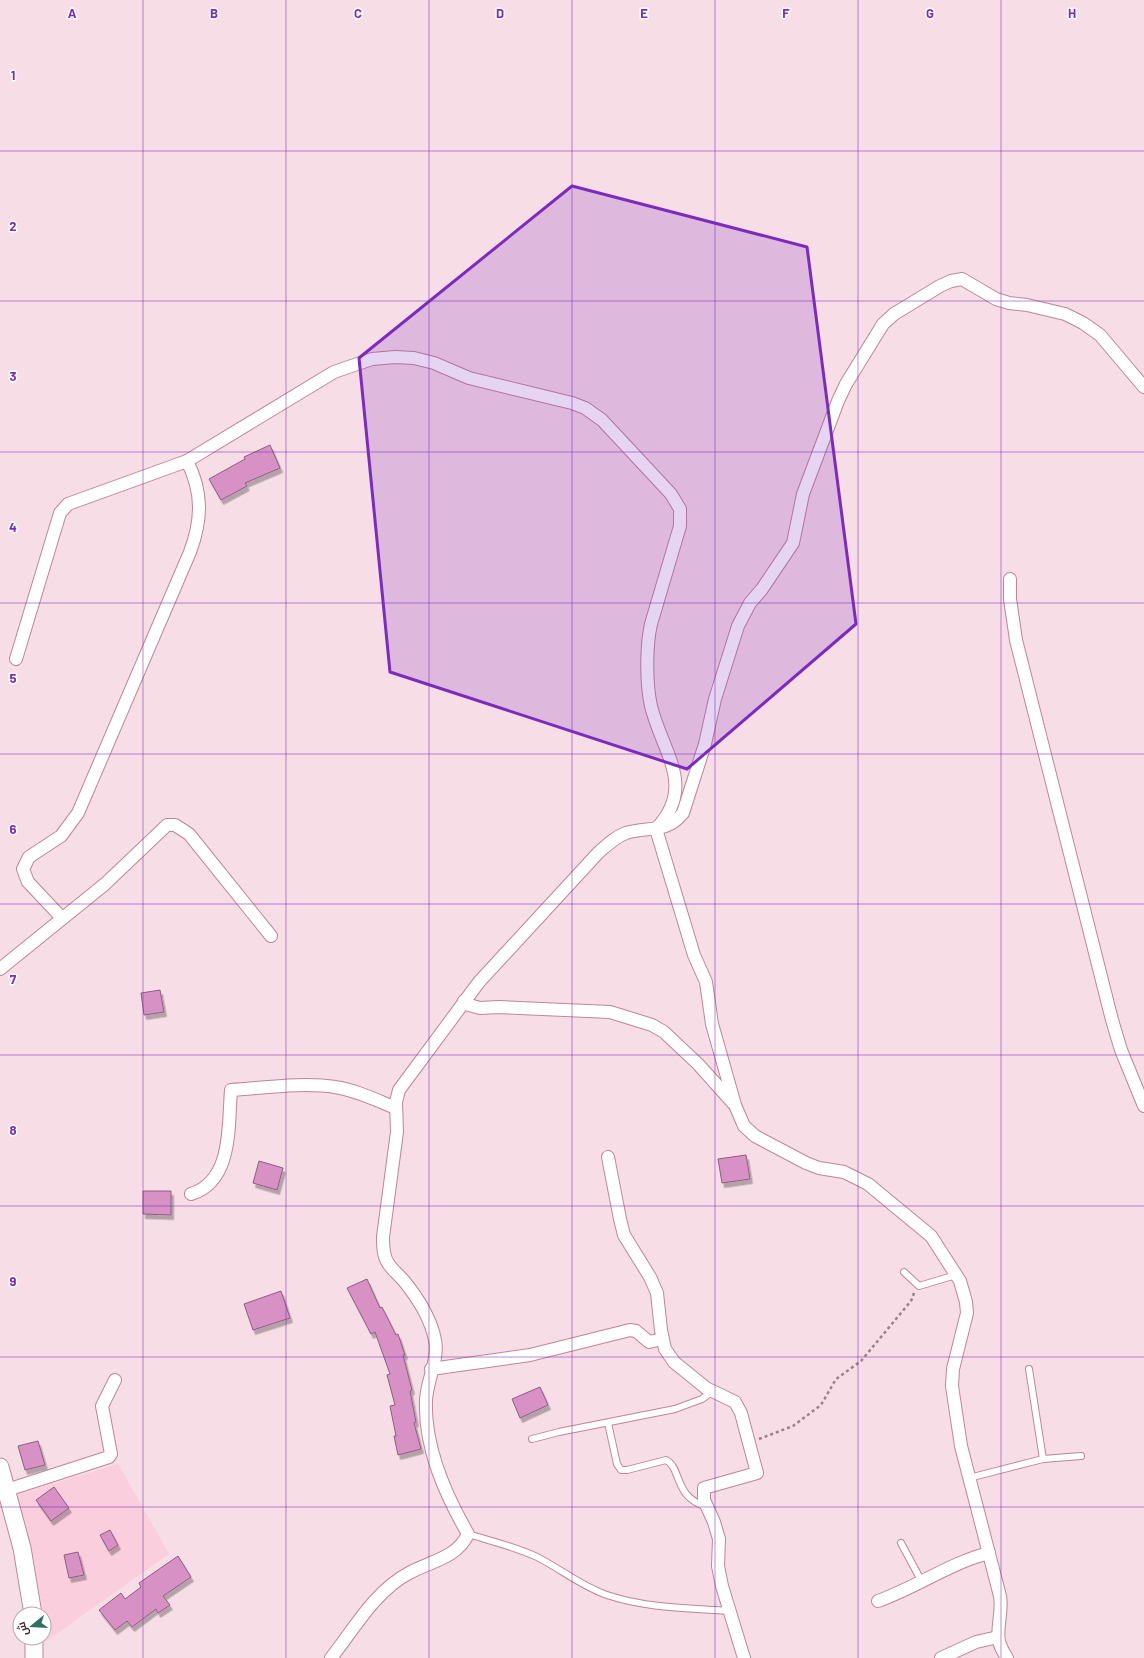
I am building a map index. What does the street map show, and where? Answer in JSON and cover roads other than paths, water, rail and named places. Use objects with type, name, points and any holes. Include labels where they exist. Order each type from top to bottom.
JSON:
[{"type":"main road","points":[[0,1467],[26,1567],[32,1606]]},
{"type":"main road","points":[[34,1646],[34,1658]]},
{"type":"street","points":[[331,1658],[373,1604],[394,1583],[408,1573],[444,1558],[457,1550],[464,1543],[468,1534],[444,1487],[432,1449],[426,1400],[436,1341],[432,1329],[412,1291],[387,1262],[383,1250],[383,1237],[397,1132],[396,1108],[399,1090],[479,982],[610,842],[624,834],[638,830],[656,829],[672,823],[683,813],[705,744],[715,699],[738,626],[750,603],[770,578],[793,543],[803,494],[838,401],[846,384],[883,324],[894,314],[940,286],[951,281],[962,279],[996,299],[1065,314],[1083,323],[1100,334],[1144,387]]},
{"type":"street","points":[[16,659],[60,514],[64,508],[73,501],[187,461],[322,378],[348,366],[372,359],[395,357],[424,360],[469,378],[578,404],[596,415],[671,494],[680,509],[680,526],[651,624],[648,640],[649,697],[655,719],[673,764],[675,782],[671,810],[656,829]]},
{"type":"street","points":[[62,918],[28,882],[23,869],[29,857],[61,836],[78,813],[190,552],[198,528],[200,506],[197,484],[187,461]]},
{"type":"street","points":[[1010,579],[1010,599],[1016,640],[1120,1050],[1144,1106]]},
{"type":"street","points":[[0,969],[105,884],[167,825],[175,825],[189,834],[271,936]]},
{"type":"street","points":[[656,829],[694,955],[706,982],[712,1024],[735,1105],[744,1126],[755,1136],[814,1166],[844,1172],[868,1184],[931,1236],[956,1275],[966,1302],[967,1313],[953,1369],[952,1386],[961,1446],[1001,1603],[998,1637],[999,1643],[1007,1658]]},
{"type":"street","points":[[464,1001],[470,1005],[480,1008],[499,1007],[610,1012],[652,1025],[664,1032],[698,1064],[735,1105]]},
{"type":"street","points":[[191,1194],[206,1187],[221,1167],[227,1141],[231,1090],[312,1086],[334,1087],[346,1089],[396,1108]]},
{"type":"street","points":[[608,1157],[624,1235],[650,1277],[657,1293],[662,1339],[665,1349],[674,1362],[706,1388],[735,1402],[741,1413],[749,1442],[757,1473],[704,1488],[707,1507],[717,1531],[720,1576],[744,1658]]},
{"type":"street","points":[[431,1369],[530,1355],[630,1330],[636,1331],[649,1342],[662,1339]]},
{"type":"street","points":[[6,1490],[110,1457],[111,1454],[102,1406],[115,1380]]},
{"type":"street","points":[[878,1601],[922,1582],[972,1557],[988,1553]]},
{"type":"street","points":[[940,1658],[976,1642],[998,1637]]},
{"type":"lane","points":[[904,1272],[919,1286],[956,1275]]},
{"type":"lane","points":[[1029,1369],[1043,1459]]},
{"type":"lane","points":[[532,1439],[559,1432],[675,1409],[702,1399],[713,1391]]},
{"type":"lane","points":[[608,1423],[618,1464],[621,1470],[627,1470],[666,1460],[674,1467],[679,1484],[685,1494],[701,1505],[707,1507]]},
{"type":"lane","points":[[969,1478],[1043,1459],[1081,1456]]},
{"type":"lane","points":[[468,1534],[537,1557],[589,1587],[626,1601],[730,1611]]},
{"type":"lane","points":[[901,1543],[922,1582]]}]
